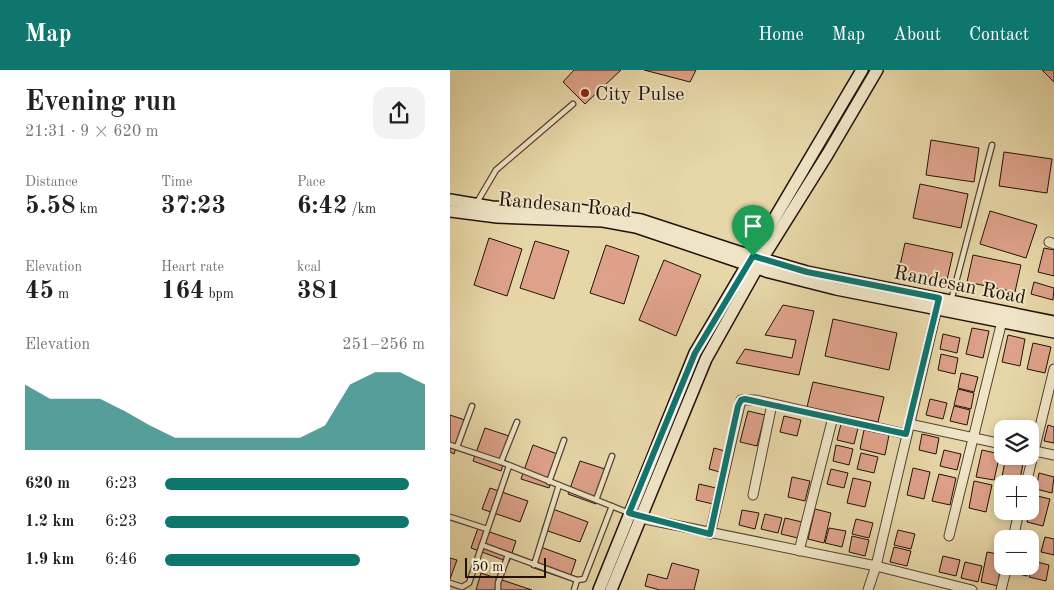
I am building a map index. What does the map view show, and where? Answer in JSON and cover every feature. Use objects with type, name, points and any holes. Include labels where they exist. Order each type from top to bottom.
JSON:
[{"type":"street","points":[[599,590],[706,359],[755,262],[862,70]]},
{"type":"street","points":[[755,262],[828,156],[876,70]]},
{"type":"street","name":"Randesan Road","points":[[450,200],[475,205],[532,207],[610,214],[641,220],[755,262]]},
{"type":"street","name":"Randesan Road","points":[[450,211],[498,217],[568,218],[628,226],[755,262],[942,302],[1054,322]]},
{"type":"street","points":[[868,590],[876,566],[906,434],[942,302]]},
{"type":"street","name":"Randesan Road","points":[[942,302],[1002,321],[1054,332]]},
{"type":"street","points":[[949,536],[1002,321]]},
{"type":"street","points":[[1039,424],[1054,369]]},
{"type":"street","points":[[710,534],[741,400],[750,399],[906,434]]},
{"type":"street","points":[[753,495],[772,404]]},
{"type":"street","points":[[800,551],[833,417]]},
{"type":"street","points":[[909,424],[994,442]]},
{"type":"street","points":[[1039,452],[1054,455]]},
{"type":"street","points":[[634,515],[710,534],[876,566],[972,590]]},
{"type":"street","points":[[611,590],[634,515]]},
{"type":"street","points":[[1001,590],[1004,575]]},
{"type":"lane","points":[[475,205],[496,170],[573,104]]},
{"type":"lane","points":[[942,302],[992,145]]},
{"type":"lane","points":[[457,447],[472,406]]},
{"type":"lane","points":[[501,462],[517,422]]},
{"type":"lane","points":[[549,482],[564,440]]},
{"type":"lane","points":[[450,445],[501,462],[634,515]]},
{"type":"lane","points":[[596,500],[612,456]]},
{"type":"lane","points":[[450,583],[462,587],[469,583],[509,466]]},
{"type":"lane","points":[[534,565],[559,485]]},
{"type":"lane","points":[[482,545],[577,580],[584,579],[612,506]]},
{"type":"lane","points":[[450,517],[487,529]]},
{"type":"lane","points":[[498,590],[498,583],[508,555]]},
{"type":"lane","points":[[574,590],[577,580]]},
{"type":"building","name":"City Pulse","points":[[574,70],[621,70],[585,104],[563,82]]},
{"type":"building","points":[[644,70],[696,70],[690,82]]},
{"type":"building","points":[[1042,70],[1054,70],[1054,82]]},
{"type":"building","points":[[931,140],[979,148],[974,182],[926,175]]},
{"type":"building","points":[[1004,152],[1052,159],[1047,193],[999,186]]},
{"type":"building","points":[[920,184],[968,194],[961,228],[913,218]]},
{"type":"building","points":[[990,211],[1037,225],[1026,258],[980,244]]},
{"type":"building","points":[[489,238],[522,249],[507,296],[474,285]]},
{"type":"building","points":[[535,241],[569,251],[554,299],[520,288]]},
{"type":"building","points":[[905,243],[953,253],[947,280],[899,270]]},
{"type":"building","points":[[606,245],[639,256],[624,304],[590,293]]},
{"type":"building","points":[[1044,248],[1054,250],[1054,276],[1038,272]]},
{"type":"building","points":[[973,255],[1021,265],[1015,292],[967,282]]},
{"type":"building","points":[[664,260],[701,275],[676,336],[639,320]]},
{"type":"building","points":[[1034,282],[1054,288],[1053,300],[1031,294]]},
{"type":"building","points":[[783,305],[814,311],[799,375],[736,363],[745,349],[792,358],[796,340],[765,335]]},
{"type":"building","points":[[833,319],[897,333],[889,370],[825,356]]},
{"type":"building","points":[[972,328],[989,331],[983,358],[966,354]]},
{"type":"building","points":[[943,334],[960,338],[957,353],[940,349]]},
{"type":"building","points":[[1008,335],[1025,339],[1020,366],[1002,362]]},
{"type":"building","points":[[1033,343],[1051,347],[1045,373],[1027,369]]},
{"type":"building","points":[[941,354],[958,358],[955,374],[938,370]]},
{"type":"building","points":[[961,373],[978,377],[974,392],[958,388]]},
{"type":"building","points":[[813,382],[884,397],[878,422],[807,407]]},
{"type":"building","points":[[958,389],[974,393],[971,409],[954,405]]},
{"type":"building","points":[[930,399],[947,403],[943,419],[926,415]]},
{"type":"building","points":[[954,406],[970,410],[967,425],[950,421]]},
{"type":"building","points":[[748,411],[765,415],[757,446],[740,442]]},
{"type":"building","points":[[450,415],[465,420],[454,454],[450,452]]},
{"type":"building","points":[[784,416],[801,420],[797,436],[780,432]]},
{"type":"building","points":[[841,424],[858,428],[854,444],[837,440]]},
{"type":"building","points":[[1048,425],[1054,427],[1054,443],[1044,441]]},
{"type":"building","points":[[485,428],[512,437],[501,471],[473,461]]},
{"type":"building","points":[[864,430],[889,435],[885,455],[860,449]]},
{"type":"building","points":[[922,434],[939,438],[936,454],[919,450]]},
{"type":"building","points":[[533,445],[560,455],[549,488],[521,479]]},
{"type":"building","points":[[836,445],[853,449],[849,465],[833,461]]},
{"type":"building","points":[[714,448],[725,451],[720,472],[709,469]]},
{"type":"building","points":[[944,450],[961,454],[957,470],[940,466]]},
{"type":"building","points":[[982,450],[994,453],[994,465],[997,465],[994,480],[976,477]]},
{"type":"building","points":[[861,453],[878,457],[874,473],[857,469]]},
{"type":"building","points":[[580,461],[608,470],[596,504],[568,494]]},
{"type":"building","points":[[1004,465],[1023,465],[1021,475],[1002,475]]},
{"type":"building","points":[[913,468],[930,472],[924,499],[907,495]]},
{"type":"building","points":[[831,469],[848,473],[844,488],[827,484]]},
{"type":"building","points":[[1039,473],[1054,477],[1052,493],[1039,490]]},
{"type":"building","points":[[939,474],[956,478],[950,505],[932,501]]},
{"type":"building","points":[[792,477],[810,481],[805,501],[788,497]]},
{"type":"building","points":[[853,478],[871,482],[865,507],[847,503]]},
{"type":"building","points":[[974,481],[992,485],[986,512],[969,508]]},
{"type":"building","points":[[699,484],[716,488],[713,504],[696,500]]},
{"type":"building","points":[[490,488],[528,501],[520,522],[482,509]]},
{"type":"building","points":[[1039,496],[1050,499],[1043,526],[1027,522],[1027,520],[1039,520]]},
{"type":"building","points":[[550,508],[588,522],[580,542],[542,529]]},
{"type":"building","points":[[815,509],[831,513],[824,543],[808,539]]},
{"type":"building","points":[[742,510],[759,513],[755,529],[739,525]]},
{"type":"building","points":[[765,514],[782,518],[778,533],[761,529]]},
{"type":"building","points":[[785,518],[802,522],[798,538],[781,534]]},
{"type":"building","points":[[856,519],[873,523],[869,538],[852,534]]},
{"type":"building","points":[[478,528],[516,541],[509,562],[471,548]]},
{"type":"building","points":[[829,528],[846,531],[842,547],[825,543]]},
{"type":"building","points":[[898,530],[915,534],[911,549],[894,545]]},
{"type":"building","points":[[852,536],[869,540],[865,556],[849,552]]},
{"type":"building","points":[[1045,537],[1054,539],[1054,555],[1041,552]]},
{"type":"building","points":[[538,546],[576,560],[569,580],[531,567]]},
{"type":"building","points":[[894,547],[911,551],[907,566],[890,562]]},
{"type":"building","points":[[987,552],[994,553],[994,575],[999,575],[998,586],[981,582]]},
{"type":"building","points":[[943,556],[960,560],[956,576],[939,572]]},
{"type":"building","points":[[450,558],[457,560],[450,579]]},
{"type":"building","points":[[965,562],[982,566],[978,582],[961,578]]},
{"type":"building","points":[[1039,562],[1049,565],[1046,581],[1029,577],[1030,575],[1039,575]]},
{"type":"building","points":[[672,563],[699,570],[694,590],[660,590],[645,586],[648,574],[667,579]]},
{"type":"building","points":[[481,573],[532,590],[476,590]]},
{"type":"place","name":"City Pulse","points":[[585,93]]},
{"type":"route","points":[[753,256],[807,272],[939,298],[906,434],[756,400],[741,400],[738,406],[710,534],[640,518],[629,513],[695,353],[753,256]]}]
